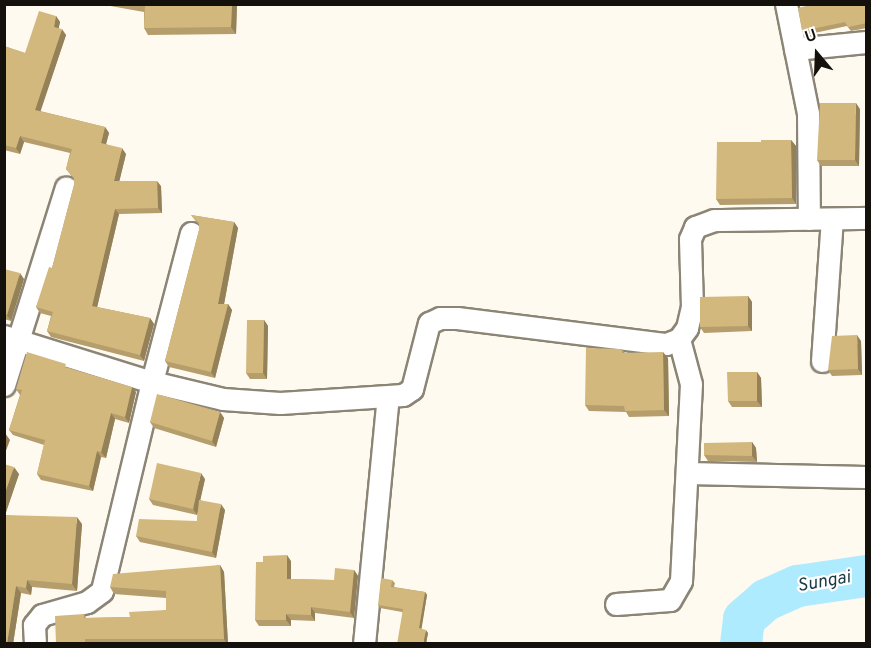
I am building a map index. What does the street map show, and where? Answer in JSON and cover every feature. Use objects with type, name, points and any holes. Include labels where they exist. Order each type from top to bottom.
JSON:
[{"type":"street","points":[[786,4],[808,113],[809,219]]},
{"type":"street","points":[[795,49],[867,42]]},
{"type":"street","points":[[4,385],[11,338],[66,187]]},
{"type":"street","points":[[11,338],[152,382],[223,399],[280,403],[388,397],[403,394],[412,389],[422,361],[423,338],[429,323],[440,318],[486,321],[666,344],[679,339],[687,328],[692,307],[690,239],[695,228],[714,220],[867,218]]},
{"type":"street","points":[[822,361],[832,219]]},
{"type":"street","points":[[35,644],[34,624],[42,615],[87,602],[102,591],[152,382],[191,233]]},
{"type":"street","points":[[616,604],[670,600],[681,581],[691,384],[679,339]]},
{"type":"street","points":[[364,644],[388,397]]},
{"type":"street","points":[[687,473],[867,477]]},
{"type":"building","points":[[138,4],[232,4],[231,27],[144,28],[145,5]]},
{"type":"building","points":[[814,4],[867,4],[867,23],[848,27],[845,22],[802,31],[798,8]]},
{"type":"building","points":[[39,11],[56,16],[54,27],[62,29],[35,110],[105,127],[101,143],[122,148],[114,181],[157,181],[158,208],[115,209],[92,306],[150,318],[140,355],[47,331],[53,312],[36,307],[49,267],[52,268],[74,185],[74,178],[66,169],[72,149],[20,136],[16,148],[4,145],[4,46],[25,53]]},
{"type":"building","points":[[820,103],[856,103],[855,160],[817,160]]},
{"type":"building","points":[[761,140],[791,140],[792,198],[716,199],[717,142],[761,142]]},
{"type":"building","points":[[191,215],[234,222],[218,304],[228,304],[211,372],[165,361],[199,230],[199,223]]},
{"type":"building","points":[[4,269],[20,273],[7,315],[4,314]]},
{"type":"building","points":[[748,296],[748,326],[700,327],[700,297]]},
{"type":"building","points":[[247,320],[264,320],[263,373],[246,373]]},
{"type":"building","points":[[857,335],[858,369],[828,370],[832,336]]},
{"type":"building","points":[[586,348],[622,349],[622,353],[663,352],[664,410],[625,411],[624,406],[585,405]]},
{"type":"building","points":[[27,352],[66,364],[65,367],[132,387],[125,417],[111,413],[101,452],[97,451],[89,486],[37,474],[45,440],[9,430],[22,390],[16,389]]},
{"type":"building","points":[[727,372],[757,372],[757,401],[728,401]]},
{"type":"building","points":[[157,394],[220,412],[212,441],[150,422]]},
{"type":"building","points":[[752,442],[752,456],[704,455],[704,443]]},
{"type":"building","points":[[157,463],[201,473],[193,509],[149,499]]},
{"type":"building","points":[[4,464],[14,467],[4,496]]},
{"type":"building","points":[[199,500],[221,504],[212,552],[136,536],[139,519],[197,521]]},
{"type":"building","points":[[4,515],[77,517],[72,584],[27,580],[26,588],[16,586],[7,644],[4,644]]},
{"type":"building","points":[[287,555],[287,579],[334,580],[335,568],[354,570],[350,612],[311,607],[311,615],[286,614],[286,620],[255,620],[256,562],[263,562],[263,556]]},
{"type":"building","points":[[220,565],[224,639],[85,639],[85,643],[56,644],[55,616],[84,614],[84,618],[130,617],[129,612],[166,610],[166,591],[110,587],[113,574]]},
{"type":"building","points":[[381,578],[392,580],[391,587],[425,592],[419,628],[426,630],[423,644],[397,644],[403,609],[378,605]]},
{"type":"waterway","name":"Sungai","points":[[741,644],[744,619],[766,600],[798,586],[866,576]]}]
